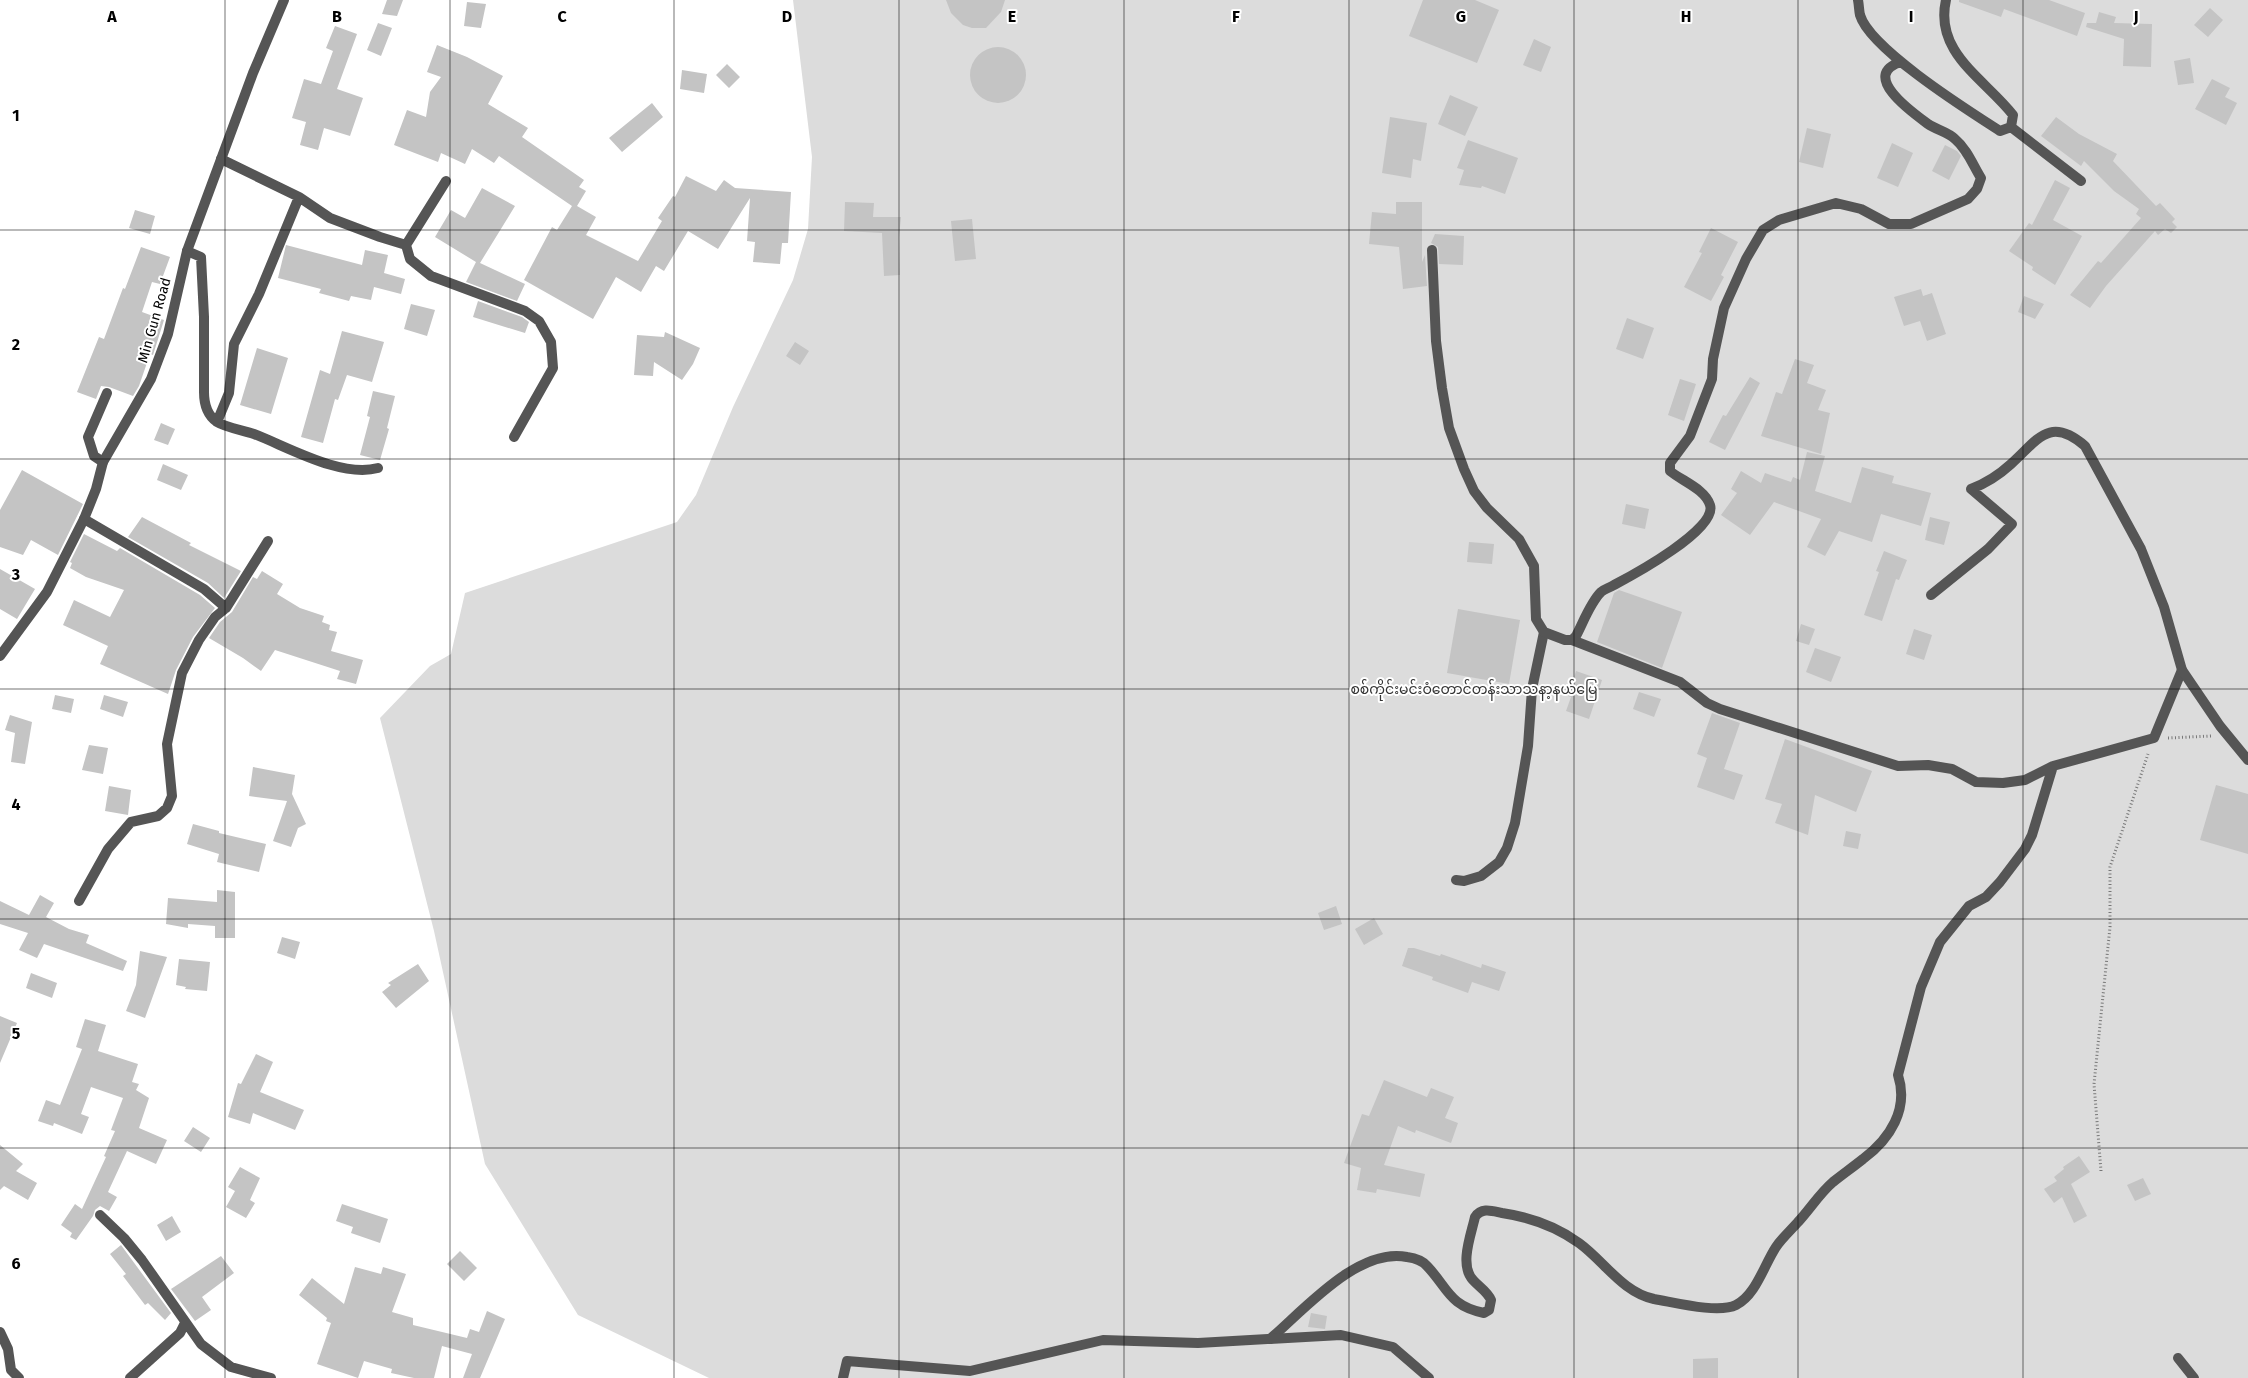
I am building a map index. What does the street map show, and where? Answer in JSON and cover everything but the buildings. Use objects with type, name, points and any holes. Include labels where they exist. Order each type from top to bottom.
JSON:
[{"type":"street","name":"Min Gun Road","points":[[0,656],[47,592],[84,520],[96,489],[103,462],[151,378],[168,334],[187,251],[221,158],[284,0]]},
{"type":"street","points":[[1858,0],[1860,17],[1870,31],[1901,62],[1955,102],[2000,131],[2011,127]]},
{"type":"street","points":[[1946,0],[1944,22],[1951,47],[2013,115],[2011,127]]},
{"type":"street","points":[[1572,640],[1576,636],[1598,594],[1657,560],[1689,538],[1703,527],[1711,512],[1711,506],[1702,493],[1670,471],[1670,463],[1690,436],[1707,395],[1712,379],[1713,359],[1724,308],[1746,259],[1763,230],[1779,220],[1836,203],[1862,209],[1889,224],[1911,224],[1968,199],[1977,189],[1981,178],[1967,153],[1955,138],[1930,125],[1889,90],[1885,81],[1886,73],[1893,65],[1901,62]]},
{"type":"street","points":[[2011,127],[2081,182]]},
{"type":"street","points":[[221,158],[299,197],[330,218],[380,238],[406,245]]},
{"type":"street","points":[[446,180],[406,245],[410,259],[431,276],[525,311],[539,321],[551,342],[553,368],[514,436]]},
{"type":"street","points":[[218,422],[230,393],[234,344],[259,294],[299,197]]},
{"type":"street","points":[[1432,250],[1436,341],[1449,428],[1474,491],[1487,508],[1519,539],[1534,566],[1536,619],[1544,632],[1565,640],[1572,640],[1680,682],[1707,703],[1720,709],[1898,766],[1928,765],[1952,769],[1976,782],[2003,783],[2026,780],[2053,766],[2154,738],[2182,670]]},
{"type":"street","points":[[187,251],[200,257],[203,300],[204,403],[209,412],[218,422],[317,461],[359,470],[378,468]]},
{"type":"street","points":[[103,462],[94,456],[88,437],[107,393]]},
{"type":"street","points":[[1931,595],[1988,549],[2012,524],[1971,489],[1992,480],[2039,436],[2056,432],[2073,436],[2085,446],[2141,549],[2164,607],[2182,670],[2248,760]]},
{"type":"street","points":[[84,520],[204,589],[226,608]]},
{"type":"street","points":[[79,901],[108,849],[131,822],[158,816],[167,808],[172,796],[167,744],[182,673],[200,640],[215,617],[226,608],[268,541]]},
{"type":"street","points":[[1456,880],[1464,881],[1481,876],[1499,862],[1507,848],[1515,823],[1528,746],[1532,689],[1544,632]]},
{"type":"street","points":[[1270,1339],[1337,1282],[1370,1261],[1388,1257],[1403,1256],[1417,1259],[1426,1264],[1442,1287],[1456,1300],[1466,1307],[1484,1313],[1489,1310],[1491,1300],[1489,1295],[1472,1280],[1466,1271],[1475,1217],[1479,1212],[1485,1210],[1522,1216],[1567,1235],[1580,1243],[1636,1293],[1651,1298],[1718,1308],[1734,1306],[1742,1302],[1754,1287],[1776,1246],[1832,1183],[1873,1152],[1892,1130],[1902,1102],[1902,1088],[1898,1075],[1921,987],[1940,942],[1969,906],[1986,897],[2000,882],[2025,849],[2032,835],[2053,766]]},
{"type":"street","points":[[100,1215],[124,1238],[142,1260],[201,1344],[231,1367],[271,1378]]},
{"type":"street","points":[[130,1378],[180,1333],[185,1323]]},
{"type":"street","points":[[0,1332],[8,1349],[11,1370],[19,1378]]},
{"type":"street","points":[[843,1378],[847,1361],[970,1371],[1103,1340],[1198,1343],[1340,1335],[1393,1347],[1428,1378]]},
{"type":"street","points":[[2178,1358],[2194,1378]]},
{"type":"path","points":[[2101,1171],[2094,1084],[2110,927],[2110,867],[2133,805],[2154,738],[2229,736]]},
{"type":"green space","name":"စစ်ကိုင်းမင်းဝံတောင်တန်းသာသနာ့နယ်မြေ","points":[[793,0],[2248,0],[2248,1378],[709,1378],[578,1315],[485,1164],[434,931],[380,718],[430,666],[451,654],[465,593],[677,522],[696,495],[733,407],[793,280],[808,229],[812,157]]}]
